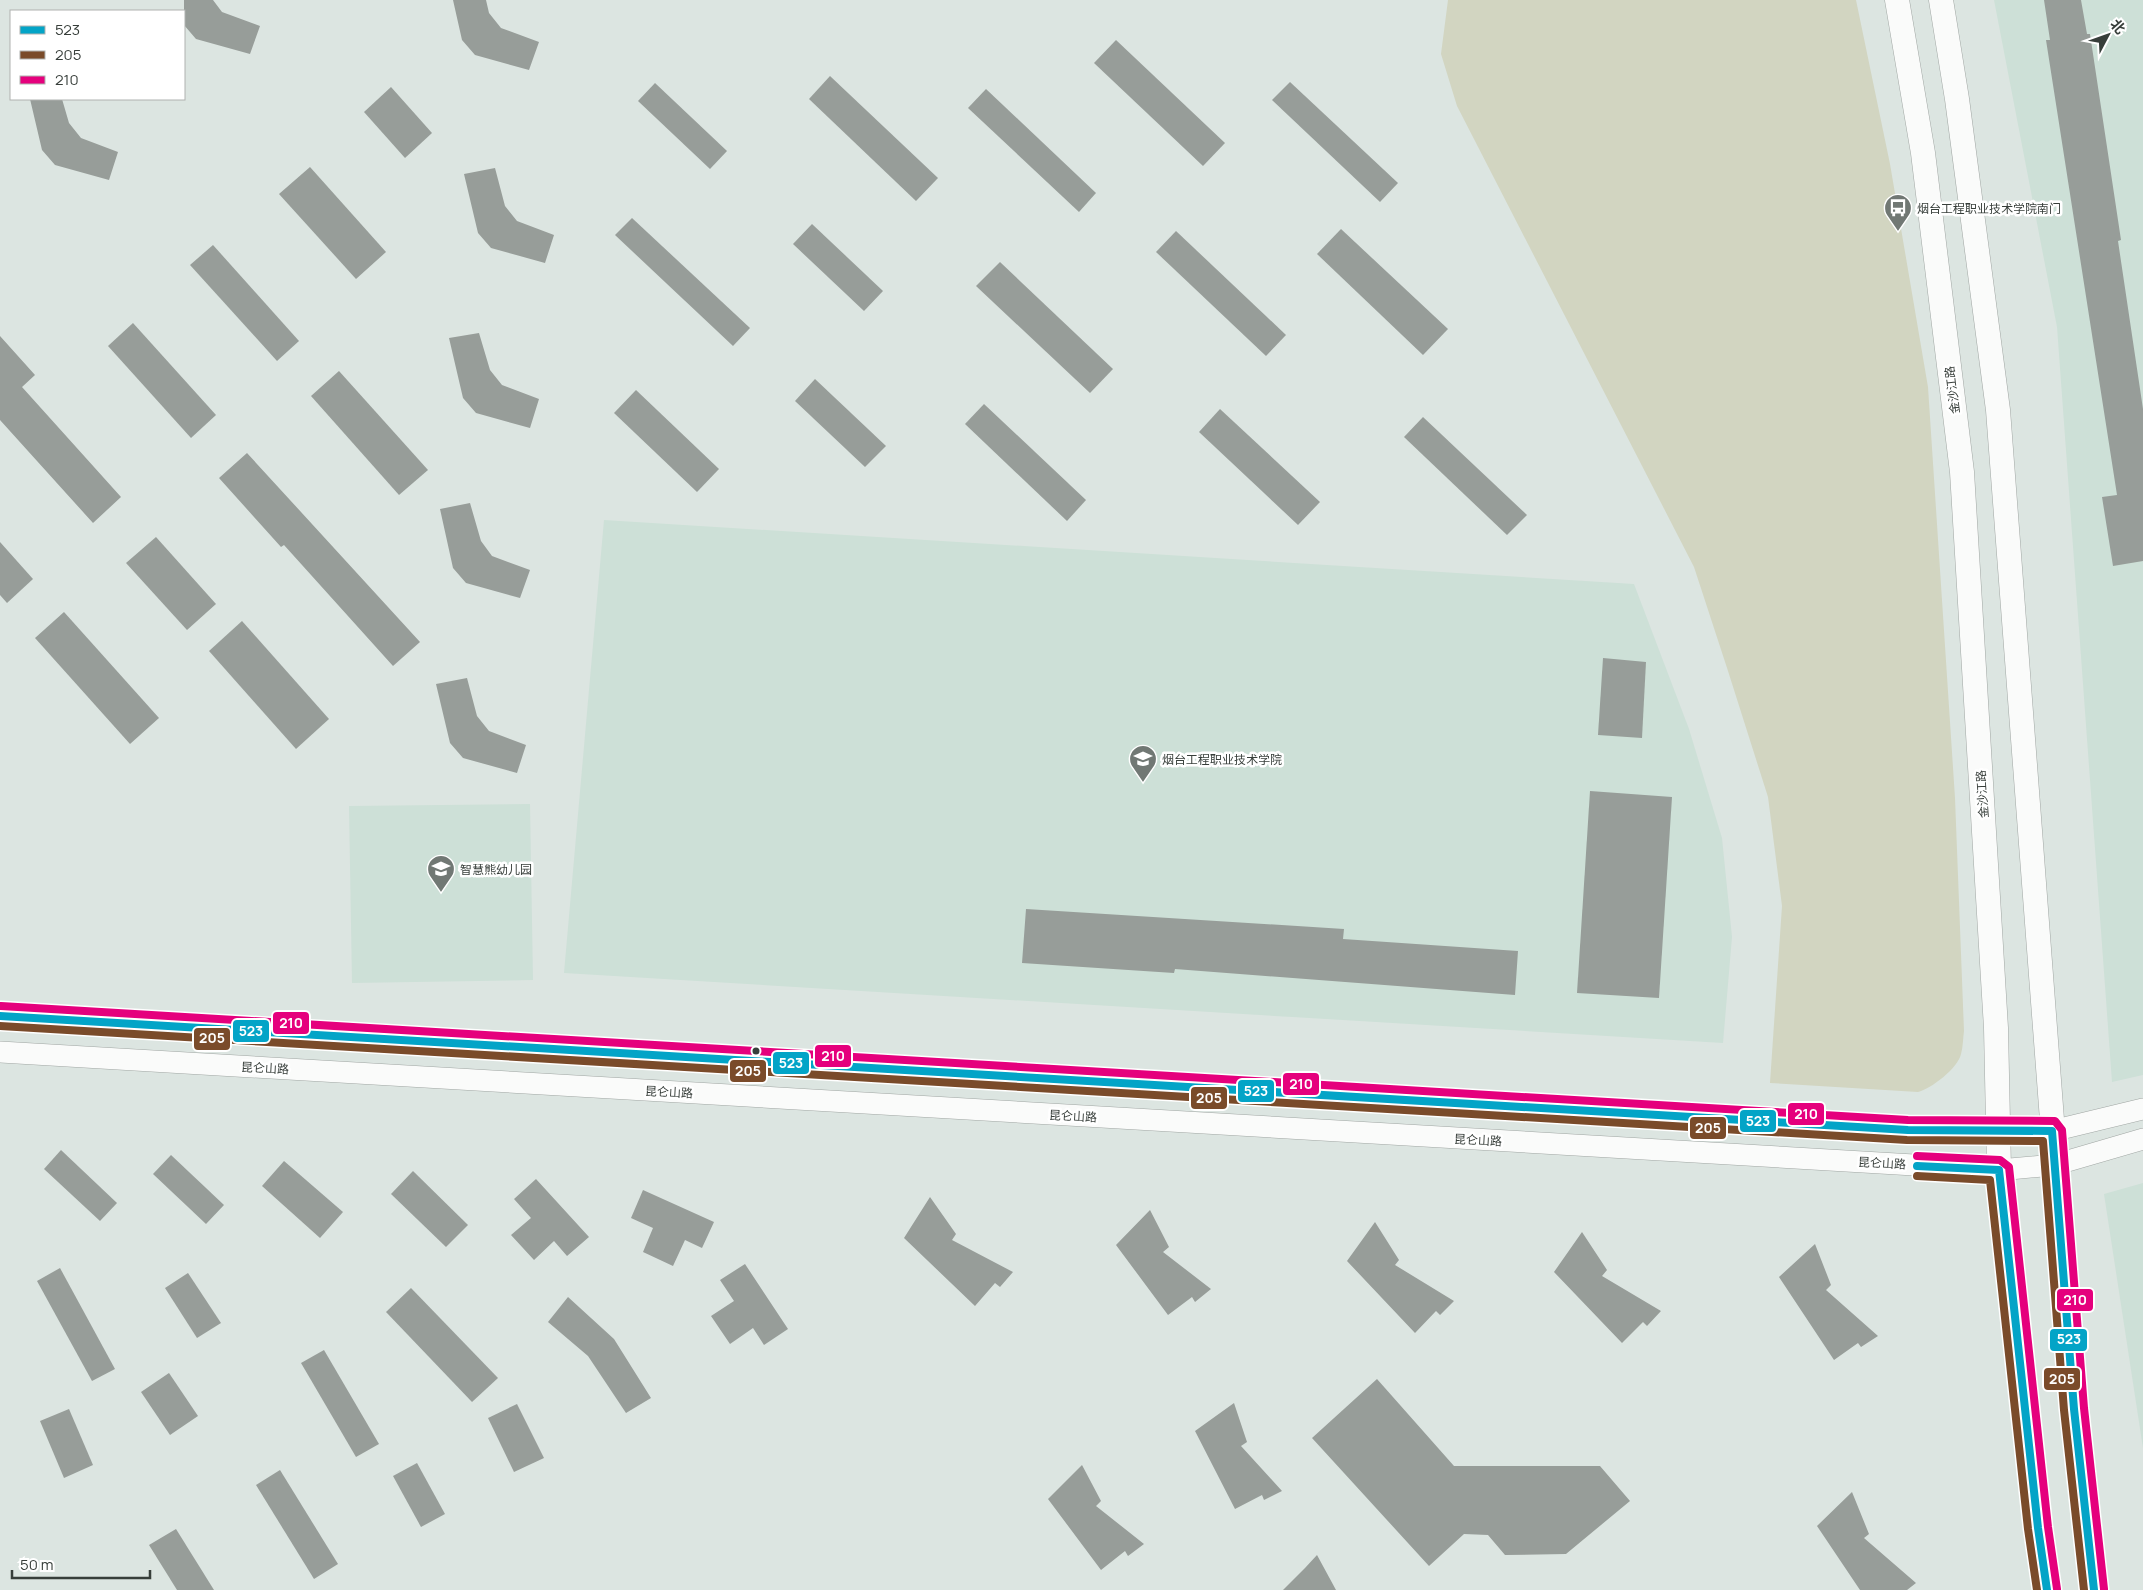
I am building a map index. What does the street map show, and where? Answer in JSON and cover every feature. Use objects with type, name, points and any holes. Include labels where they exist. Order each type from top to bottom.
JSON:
[{"type":"main road","name":"金沙江路","points":[[1897,0],[1923,153],[1962,472],[1996,1028],[2000,1132],[1999,1170],[2037,1519],[2048,1590]]},
{"type":"main road","points":[[1941,0],[1958,109],[1998,410],[2054,1165],[2074,1409],[2094,1590]]},
{"type":"street","points":[[0,1016],[1888,1129],[2052,1132],[2143,1108]]},
{"type":"street","name":"昆仑山路","points":[[0,1052],[1999,1170],[2054,1165],[2143,1139]]},
{"type":"shaded area","points":[[1448,0],[1856,0],[1890,164],[1928,387],[1955,798],[1964,1031],[1959,1060],[1950,1071],[1930,1087],[1918,1092],[1770,1083],[1782,906],[1768,797],[1694,567],[1457,106],[1441,54]]},
{"type":"shaded area","points":[[1994,0],[2143,0],[2143,1075],[2112,1082],[2057,327]]},
{"type":"shaded area","name":"烟台工程职业技术学院","points":[[604,520],[1634,584],[1689,729],[1722,838],[1732,937],[1723,1043],[564,973]]},
{"type":"shaded area","name":"智慧熊幼儿园","points":[[530,804],[533,980],[352,983],[349,806]]},
{"type":"shaded area","points":[[2143,1183],[2143,1448],[2104,1194]]},
{"type":"building","points":[[184,0],[213,0],[222,12],[260,26],[250,54],[196,39],[185,26]]},
{"type":"building","points":[[453,0],[486,0],[489,13],[501,28],[539,42],[529,70],[475,55],[462,40]]},
{"type":"building","points":[[2044,0],[2081,0],[2087,34],[2090,34],[2121,240],[2118,241],[2143,409],[2143,561],[2113,566],[2102,497],[2117,495],[2046,40],[2050,40]]},
{"type":"building","points":[[1116,40],[1225,143],[1203,166],[1094,63]]},
{"type":"building","points":[[830,76],[938,178],[916,201],[809,99]]},
{"type":"building","points":[[1290,82],[1398,183],[1380,202],[1272,100]]},
{"type":"building","points":[[655,83],[727,151],[710,169],[638,101]]},
{"type":"building","points":[[391,87],[432,133],[405,158],[364,112]]},
{"type":"building","points":[[986,89],[1096,193],[1079,212],[968,108]]},
{"type":"building","points":[[30,100],[62,100],[69,123],[81,138],[118,152],[109,180],[55,165],[42,150]]},
{"type":"building","points":[[310,167],[386,252],[356,279],[279,194]]},
{"type":"building","points":[[495,168],[505,206],[517,221],[554,235],[545,263],[491,248],[478,233],[464,174]]},
{"type":"building","points":[[632,218],[750,328],[733,346],[615,235]]},
{"type":"building","points":[[812,224],[883,291],[864,311],[793,244]]},
{"type":"building","points":[[1341,229],[1448,329],[1423,355],[1317,254]]},
{"type":"building","points":[[1176,231],[1286,335],[1266,356],[1156,252]]},
{"type":"building","points":[[213,245],[299,341],[277,361],[190,265]]},
{"type":"building","points":[[1000,262],[1113,369],[1090,393],[976,286]]},
{"type":"building","points":[[133,323],[216,415],[191,438],[108,346]]},
{"type":"building","points":[[479,333],[490,370],[502,385],[539,399],[530,428],[476,413],[463,398],[449,338]]},
{"type":"building","points":[[0,336],[35,375],[22,387],[121,497],[93,523],[0,420]]},
{"type":"building","points":[[339,371],[428,470],[399,495],[311,396]]},
{"type":"building","points":[[815,379],[886,446],[865,467],[795,401]]},
{"type":"building","points":[[636,390],[719,469],[697,492],[614,413]]},
{"type":"building","points":[[984,404],[1086,500],[1067,521],[965,424]]},
{"type":"building","points":[[1220,409],[1320,502],[1298,525],[1199,432]]},
{"type":"building","points":[[1423,417],[1527,515],[1507,535],[1404,437]]},
{"type":"building","points":[[247,453],[420,642],[393,666],[284,545],[281,547],[219,478]]},
{"type":"building","points":[[470,503],[481,541],[492,556],[530,570],[520,598],[466,583],[453,568],[440,509]]},
{"type":"building","points":[[156,537],[216,604],[187,630],[126,563]]},
{"type":"building","points":[[0,542],[33,579],[7,603],[0,595]]},
{"type":"building","points":[[64,612],[159,718],[130,744],[35,638]]},
{"type":"building","points":[[242,621],[329,719],[296,749],[209,651]]},
{"type":"building","points":[[1603,658],[1646,662],[1642,738],[1598,735]]},
{"type":"building","points":[[467,678],[477,716],[489,731],[526,745],[517,773],[463,758],[450,743],[436,684]]},
{"type":"building","points":[[1590,791],[1672,797],[1659,998],[1577,993]]},
{"type":"building","points":[[1026,909],[1344,929],[1343,939],[1518,951],[1515,995],[1175,969],[1174,973],[1022,963]]},
{"type":"building","points":[[61,1150],[117,1203],[100,1221],[44,1169]]},
{"type":"building","points":[[171,1155],[224,1205],[206,1224],[153,1174]]},
{"type":"building","points":[[284,1161],[343,1212],[320,1238],[262,1186]]},
{"type":"building","points":[[413,1171],[468,1225],[446,1247],[391,1194]]},
{"type":"building","points":[[536,1179],[589,1237],[567,1256],[554,1241],[534,1260],[511,1235],[531,1218],[514,1199]]},
{"type":"building","points":[[643,1190],[714,1222],[702,1248],[685,1240],[673,1266],[643,1252],[653,1228],[631,1218]]},
{"type":"building","points":[[930,1197],[956,1234],[952,1240],[1013,1272],[1000,1287],[995,1283],[975,1306],[904,1238]]},
{"type":"building","points":[[1150,1210],[1169,1247],[1163,1252],[1211,1289],[1195,1302],[1192,1297],[1168,1315],[1116,1245]]},
{"type":"building","points":[[1375,1222],[1399,1260],[1395,1265],[1454,1301],[1440,1315],[1436,1311],[1415,1333],[1347,1261]]},
{"type":"building","points":[[1582,1232],[1607,1270],[1602,1276],[1661,1311],[1647,1326],[1643,1322],[1622,1343],[1554,1272]]},
{"type":"building","points":[[1815,1244],[1831,1285],[1826,1290],[1878,1336],[1861,1347],[1858,1343],[1834,1360],[1779,1277]]},
{"type":"building","points":[[745,1264],[788,1329],[764,1345],[753,1328],[730,1344],[711,1316],[734,1301],[720,1280]]},
{"type":"building","points":[[60,1268],[115,1369],[92,1381],[37,1281]]},
{"type":"building","points":[[188,1273],[221,1323],[197,1338],[165,1288]]},
{"type":"building","points":[[411,1288],[498,1378],[472,1402],[386,1312]]},
{"type":"building","points":[[568,1297],[614,1339],[651,1398],[626,1413],[588,1356],[548,1322]]},
{"type":"building","points":[[324,1350],[379,1444],[356,1457],[301,1363]]},
{"type":"building","points":[[169,1373],[198,1416],[170,1435],[141,1392]]},
{"type":"building","points":[[1377,1379],[1454,1466],[1600,1466],[1630,1501],[1566,1554],[1505,1555],[1488,1535],[1464,1534],[1429,1566],[1312,1438]]},
{"type":"building","points":[[1234,1403],[1247,1442],[1241,1446],[1282,1491],[1264,1500],[1262,1495],[1235,1509],[1195,1431]]},
{"type":"building","points":[[517,1404],[544,1458],[514,1472],[488,1418]]},
{"type":"building","points":[[69,1409],[93,1465],[64,1478],[40,1421]]},
{"type":"building","points":[[417,1463],[445,1514],[421,1527],[393,1476]]},
{"type":"building","points":[[1082,1465],[1101,1501],[1096,1506],[1144,1544],[1128,1556],[1125,1551],[1101,1570],[1048,1499]]},
{"type":"building","points":[[280,1470],[338,1564],[314,1579],[256,1485]]},
{"type":"building","points":[[1852,1492],[1869,1534],[1864,1538],[1916,1583],[1907,1590],[1860,1590],[1817,1526]]},
{"type":"building","points":[[176,1529],[214,1590],[177,1590],[149,1545]]},
{"type":"building","points":[[1317,1555],[1336,1590],[1283,1590],[1305,1568]]},
{"type":"transit line","name":"210","points":[[1,1006],[1908,1120],[2055,1121],[2062,1130],[2084,1408],[2104,1589]]},
{"type":"transit line","name":"523","points":[[0,1016],[1908,1130],[2052,1131],[2074,1409],[2094,1590]]},
{"type":"transit line","name":"205","points":[[0,1026],[1907,1140],[2043,1141],[2064,1410],[2084,1590]]},
{"type":"transit line","name":"210","points":[[1917,1156],[2000,1160],[2009,1167],[2048,1527],[2057,1589]]},
{"type":"transit line","name":"523","points":[[1917,1166],[1999,1170],[2038,1528],[2047,1590]]},
{"type":"transit line","name":"205","points":[[1917,1176],[1990,1180],[2028,1529],[2037,1590]]},
{"type":"place","name":"烟台工程职业技术学院南门","points":[[1898,232]]},
{"type":"place","name":"烟台工程职业技术学院","points":[[1143,783]]},
{"type":"place","name":"智慧熊幼儿园","points":[[441,893]]}]
